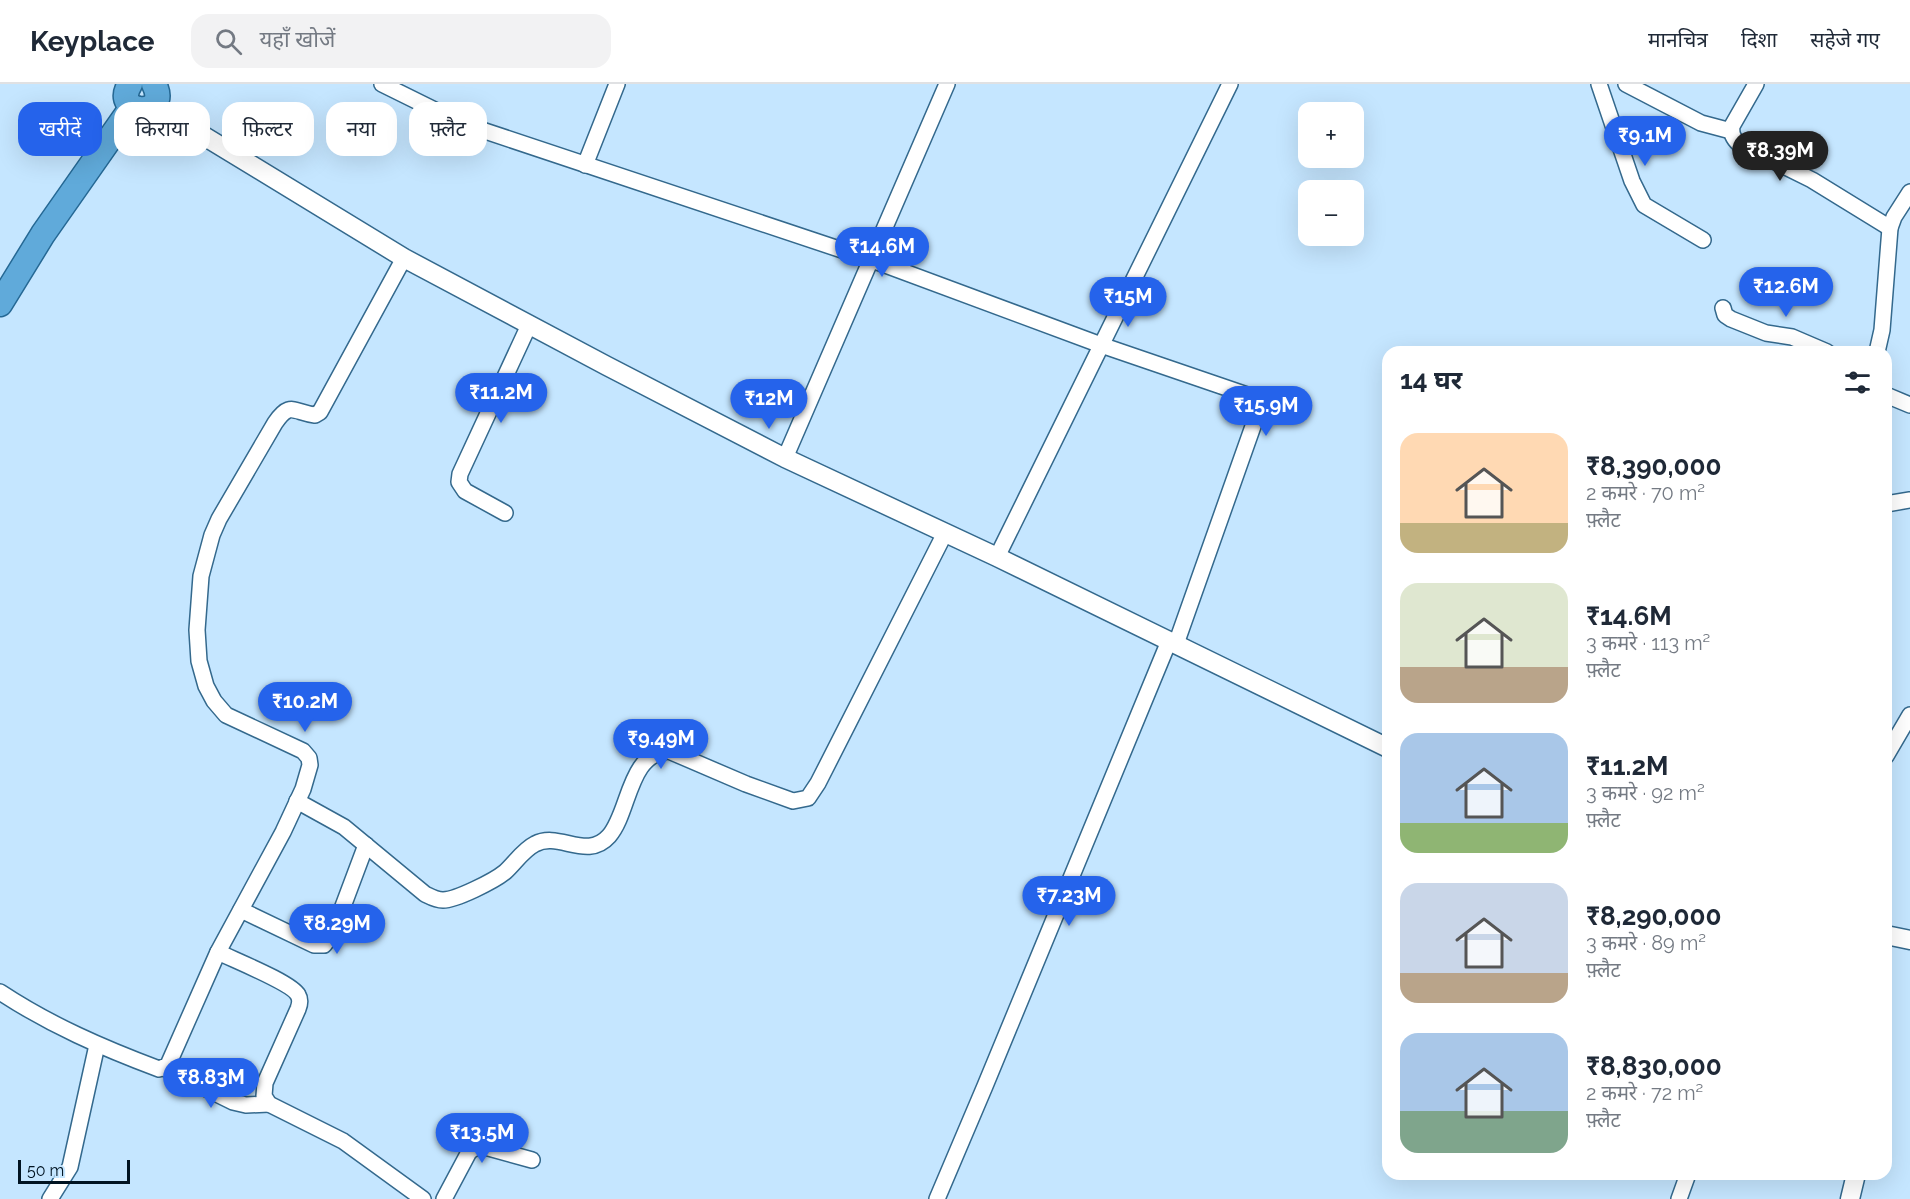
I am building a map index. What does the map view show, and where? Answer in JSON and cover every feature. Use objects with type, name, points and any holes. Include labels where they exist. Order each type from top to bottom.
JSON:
[{"type":"highway","points":[[0,304],[43,234],[137,92]]},
{"type":"street","points":[[382,84],[461,123],[872,260],[1101,345],[1242,392],[1259,401],[1257,415],[1172,643],[937,1199]]},
{"type":"street","points":[[585,165],[617,84]]},
{"type":"street","points":[[785,458],[947,84]]},
{"type":"street","points":[[997,557],[1230,84]]},
{"type":"street","points":[[1599,84],[1637,194],[1644,205],[1702,240]]},
{"type":"street","points":[[1626,84],[1701,123],[1731,131]]},
{"type":"street","points":[[1756,84],[1734,121],[1731,131],[1739,144],[1812,180],[1890,228]]},
{"type":"street","points":[[137,92],[404,258],[530,325],[785,458],[997,557],[1382,745]]},
{"type":"street","points":[[1878,346],[1882,330],[1890,228],[1894,217],[1910,192]]},
{"type":"street","points":[[164,1068],[173,1055],[218,952],[283,832],[308,774],[309,758],[296,747],[226,715],[214,701],[206,686],[199,661],[197,630],[201,576],[212,535],[275,423],[286,410],[292,408],[315,415],[320,412],[404,258]]},
{"type":"street","points":[[1723,308],[1725,315],[1739,322],[1766,333],[1785,334],[1800,346]]},
{"type":"street","points":[[505,513],[465,491],[459,482],[460,474],[530,325]]},
{"type":"street","points":[[1892,398],[1910,405]]},
{"type":"street","points":[[1892,503],[1910,500]]},
{"type":"street","points":[[297,801],[344,827],[425,894],[441,900],[450,899],[497,877],[528,849],[541,841],[591,848],[601,843],[615,828],[638,771],[651,756],[660,751],[669,751],[746,784],[793,801],[801,801],[808,798],[818,783],[945,532]]},
{"type":"street","points":[[1892,746],[1910,715]]},
{"type":"street","points":[[241,910],[314,945],[324,945],[333,933],[366,845]]},
{"type":"street","points":[[1892,936],[1910,940]]},
{"type":"street","points":[[218,952],[287,985],[298,994],[300,999],[298,1009],[265,1083],[264,1096],[269,1104]]},
{"type":"street","points":[[0,992],[52,1024],[159,1069],[164,1068],[233,1102],[246,1105],[269,1104],[344,1141],[423,1199]]},
{"type":"street","points":[[50,1199],[70,1167],[98,1045]]},
{"type":"street","points":[[444,1199],[470,1152],[476,1147],[485,1147],[532,1160]]},
{"type":"street","points":[[1679,1199],[1686,1180]]},
{"type":"street","points":[[1850,1199],[1855,1180]]}]
